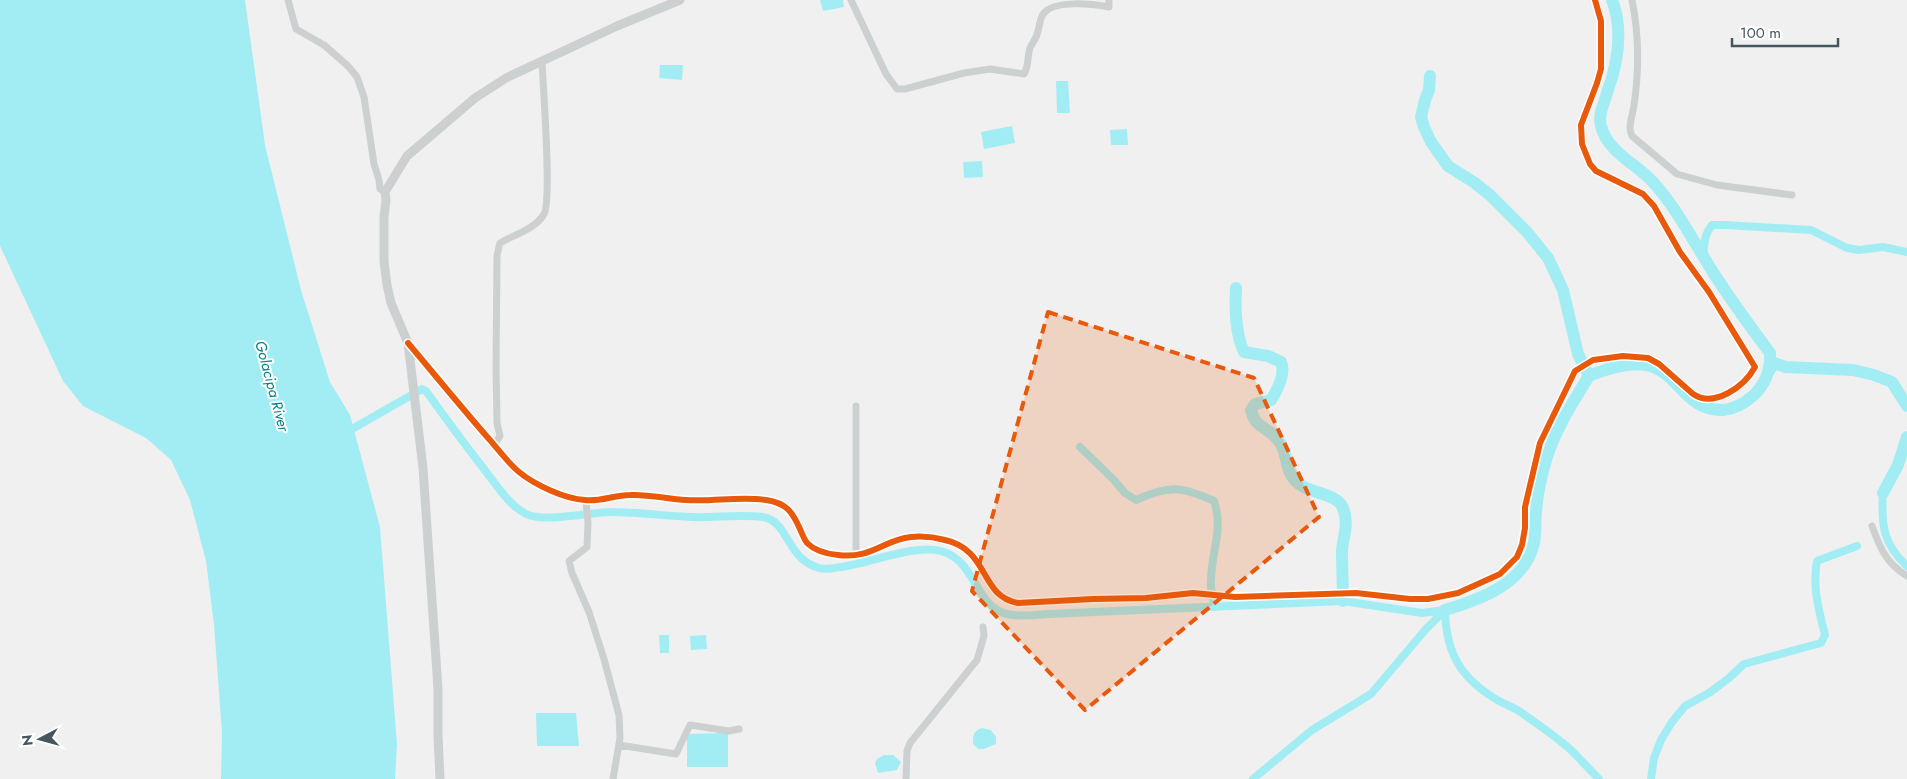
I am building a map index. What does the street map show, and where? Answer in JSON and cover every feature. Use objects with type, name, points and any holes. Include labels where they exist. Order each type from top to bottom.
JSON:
[{"type":"street","points":[[288,0],[296,29],[324,45],[348,66],[357,77],[364,97],[374,164],[380,180],[380,189],[385,192]]},
{"type":"street","points":[[680,0],[617,26],[506,78],[475,98],[407,156],[385,192],[384,261],[391,303],[408,343],[457,404],[519,472],[550,490],[586,501],[632,494],[686,500],[766,500],[786,506],[794,516],[806,542],[819,550],[837,555],[856,556],[910,538],[947,540],[962,546],[976,558],[999,595],[1008,602],[1018,603],[1093,598],[1146,598],[1194,593],[1235,597],[1356,592],[1410,599],[1442,597],[1458,593],[1488,580],[1508,568],[1517,557],[1522,545],[1525,528],[1525,507],[1540,443],[1575,371],[1593,360],[1623,356],[1648,358],[1660,364],[1693,394],[1699,398],[1709,399],[1718,398],[1737,386],[1752,373],[1755,367],[1709,292],[1680,252],[1654,206],[1643,194],[1596,171],[1590,164],[1582,144],[1581,124],[1597,83],[1600,68],[1601,21],[1595,0]]},
{"type":"street","points":[[851,0],[886,74],[896,88],[905,89],[964,73],[990,69],[1024,74],[1028,68],[1030,46],[1037,36],[1042,16],[1046,11],[1059,5],[1088,3],[1109,7],[1109,0]]},
{"type":"street","points":[[1632,0],[1638,59],[1634,106],[1629,128],[1632,136],[1677,174],[1717,184],[1792,195]]},
{"type":"street","points":[[494,445],[500,436],[497,423],[496,367],[497,255],[500,243],[540,221],[545,213],[546,156],[542,62]]},
{"type":"street","points":[[408,343],[424,487],[438,689],[440,779]]},
{"type":"street","points":[[856,406],[856,556]]},
{"type":"street","points":[[586,501],[588,523],[587,547],[569,561],[589,612],[619,715],[619,745],[613,779]]},
{"type":"street","points":[[1872,526],[1880,549],[1898,570],[1907,576]]},
{"type":"street","points":[[906,779],[907,751],[910,743],[977,660],[981,652],[984,636],[983,627]]},
{"type":"street","points":[[619,745],[676,754],[690,725],[729,731],[739,729]]},
{"type":"highlighted area","points":[[1048,312],[1254,378],[1319,517],[1085,710],[972,591]]},
{"type":"water","name":"Golacipa River","points":[[0,0],[245,0],[265,145],[301,290],[330,382],[350,415],[380,527],[397,744],[395,779],[221,779],[222,733],[214,625],[206,561],[190,500],[171,460],[146,438],[83,406],[63,381],[0,246]]},
{"type":"water","points":[[820,0],[843,0],[844,7],[823,11]]},
{"type":"water","points":[[660,65],[683,65],[682,80],[659,78]]},
{"type":"water","points":[[1056,81],[1068,81],[1070,113],[1057,113]]},
{"type":"water","points":[[1012,126],[1015,143],[984,149],[981,132]]},
{"type":"water","points":[[1127,129],[1128,145],[1111,145],[1110,130]]},
{"type":"water","points":[[982,161],[983,177],[964,178],[963,162]]},
{"type":"water","points":[[659,635],[669,635],[669,653],[660,653]]},
{"type":"water","points":[[706,635],[707,649],[691,650],[690,636]]},
{"type":"water","points":[[536,713],[576,713],[579,746],[537,746]]},
{"type":"water","points":[[982,728],[991,730],[996,737],[996,744],[984,749],[978,749],[973,744],[973,736],[977,730]]},
{"type":"water","points":[[728,733],[728,767],[687,767],[687,734]]},
{"type":"water","points":[[884,755],[893,755],[901,762],[897,770],[878,773],[875,763],[877,759]]},
{"type":"waterway","points":[[1445,610],[1487,595],[1512,579],[1522,569],[1534,543],[1537,499],[1546,460],[1559,427],[1589,376],[1624,365],[1646,365],[1666,375],[1699,404],[1710,409],[1723,410],[1740,405],[1754,395],[1764,381],[1768,370],[1770,353],[1725,291],[1675,210],[1649,178],[1614,149],[1604,134],[1600,121],[1601,113],[1617,59],[1619,35],[1616,12],[1612,0]]},
{"type":"waterway","points":[[1430,76],[1429,90],[1421,117],[1431,142],[1448,166],[1475,183],[1491,196],[1527,232],[1548,258],[1563,290],[1578,354],[1589,376]]},
{"type":"waterway","points":[[1703,257],[1706,237],[1712,225],[1811,230],[1847,248],[1859,250],[1883,247],[1907,252]]},
{"type":"waterway","points":[[1236,288],[1237,329],[1244,352],[1268,356],[1281,362],[1283,371],[1274,396],[1271,400],[1255,404],[1251,410],[1253,416],[1259,425],[1274,436],[1282,445],[1288,468],[1294,479],[1310,490],[1329,496],[1342,506],[1346,518],[1342,551],[1343,601]]},
{"type":"waterway","points":[[1769,371],[1774,363],[1785,367],[1853,370],[1874,375],[1892,382],[1907,406]]},
{"type":"waterway","points":[[345,433],[422,389],[426,391],[504,495],[514,506],[526,514],[544,517],[612,512],[691,517],[763,517],[772,520],[778,525],[800,557],[808,563],[824,569],[853,565],[905,552],[918,550],[941,551],[953,556],[962,564],[988,602],[996,609],[1012,615],[1028,616],[1343,601],[1422,613],[1445,610],[1449,640],[1458,664],[1465,674],[1486,693],[1520,711],[1556,737],[1599,779]]},
{"type":"waterway","points":[[1883,493],[1898,465],[1907,437]]},
{"type":"waterway","points":[[1080,447],[1125,493],[1136,500],[1157,492],[1175,489],[1193,492],[1214,501],[1218,521],[1211,584],[1215,607]]},
{"type":"waterway","points":[[1883,493],[1883,524],[1885,533],[1893,550],[1907,566]]},
{"type":"waterway","points":[[1651,779],[1654,758],[1661,740],[1685,706],[1709,693],[1744,664],[1821,643],[1825,635],[1815,580],[1817,561],[1857,546]]},
{"type":"waterway","points":[[1253,779],[1312,730],[1371,694],[1426,629],[1445,610]]},
{"type":"cycle path","points":[[408,343],[515,468],[542,486],[568,497],[590,500],[637,495],[686,500],[756,499],[773,501],[788,509],[810,546],[822,552],[838,555],[869,552],[911,537],[941,539],[959,545],[970,553],[978,562],[996,592],[1006,599],[1018,603],[1146,598],[1193,593],[1235,597],[1356,593],[1410,599],[1428,599],[1458,593],[1500,574],[1517,557],[1522,545],[1525,528],[1525,507],[1540,443],[1575,371],[1593,360],[1623,356],[1648,358],[1659,364],[1693,394],[1701,398],[1710,398],[1719,397],[1736,388],[1744,382],[1755,367],[1709,292],[1680,252],[1654,206],[1643,194],[1596,171],[1590,164],[1582,144],[1581,125],[1601,69],[1601,21],[1595,0]]}]
